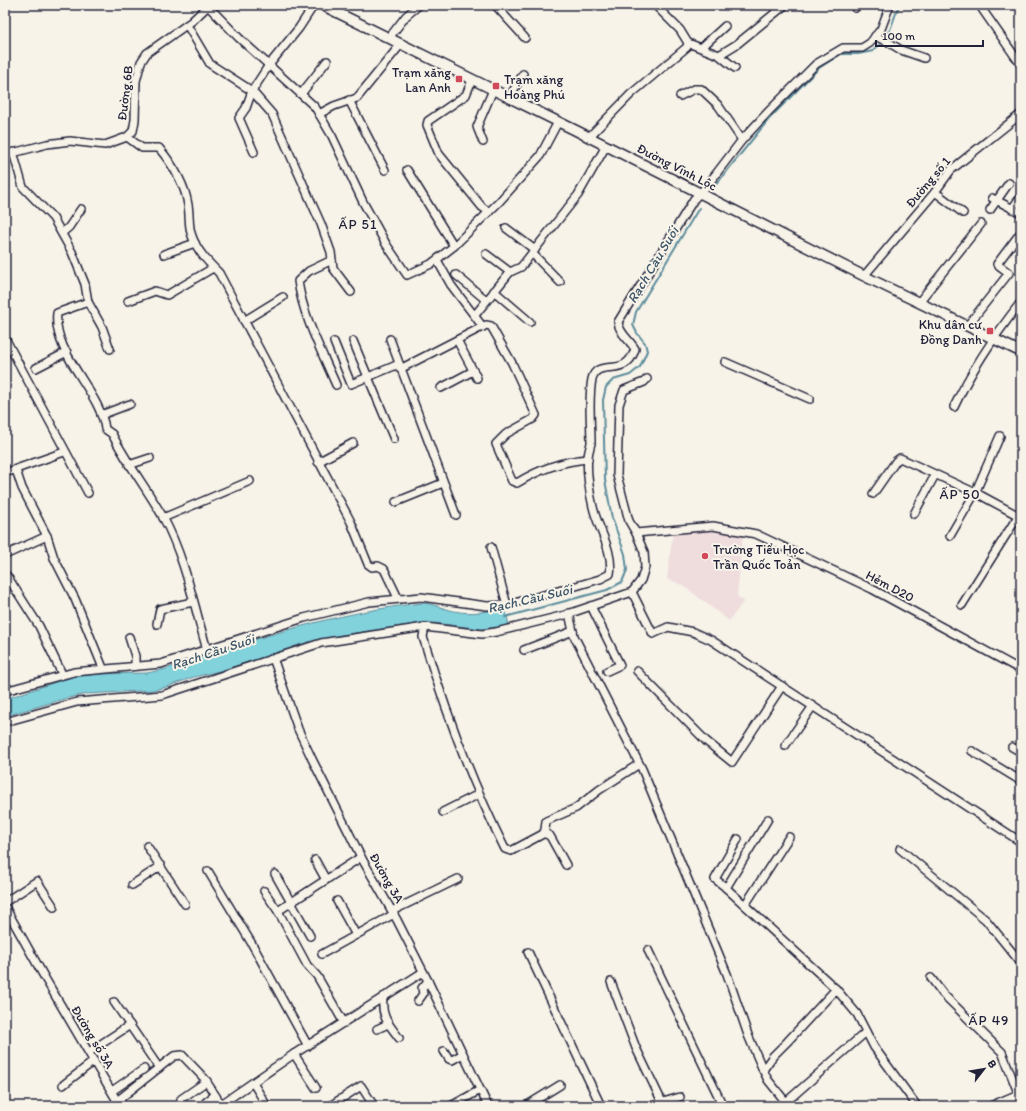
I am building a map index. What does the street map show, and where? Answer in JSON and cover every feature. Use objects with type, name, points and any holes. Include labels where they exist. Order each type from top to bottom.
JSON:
[{"type":"main road","name":"Đường Vĩnh Lộc","points":[[322,5],[589,137],[699,194],[864,276],[993,337],[1021,352]]},
{"type":"main road","points":[[993,1106],[1020,1095]]},
{"type":"street","points":[[254,152],[239,118],[246,108],[252,91],[269,65],[299,28],[314,5]]},
{"type":"street","points":[[389,38],[406,16],[419,5]]},
{"type":"street","points":[[495,5],[525,38]]},
{"type":"street","points":[[655,5],[680,30],[688,43],[702,47],[719,55],[735,68]]},
{"type":"street","points":[[719,55],[737,44],[785,5]]},
{"type":"street","points":[[208,6],[315,108],[332,136],[363,202],[386,244],[407,275],[437,260],[454,246],[489,212],[540,156],[558,122]]},
{"type":"street","name":"Đường 6B","points":[[5,155],[47,144],[70,141],[105,146],[127,138],[132,131],[135,120],[136,81],[141,62],[147,53],[187,25],[208,6]]},
{"type":"street","points":[[5,691],[62,674],[103,668],[161,664],[180,656],[208,650],[304,618],[369,602],[398,598],[421,597],[487,606],[507,605],[576,586],[610,574],[611,567],[606,536],[593,506],[588,459],[591,445],[590,397],[592,377],[596,371],[602,368],[620,366],[632,359],[635,349],[619,329],[618,322],[694,199],[742,140],[816,64],[843,48],[862,48],[878,37],[889,6]]},
{"type":"street","points":[[982,9],[1021,65]]},
{"type":"street","points":[[187,25],[210,64],[252,91],[272,114],[321,224],[331,252],[333,268],[351,292]]},
{"type":"street","points":[[702,47],[725,26]]},
{"type":"street","points":[[878,37],[901,50],[924,58]]},
{"type":"street","points":[[589,137],[631,94],[684,50],[688,43]]},
{"type":"street","points":[[319,114],[349,100],[357,98],[402,44]]},
{"type":"street","points":[[301,94],[326,61]]},
{"type":"street","points":[[509,98],[523,74]]},
{"type":"street","points":[[472,80],[466,95],[428,121],[427,125],[439,154],[482,207],[489,212]]},
{"type":"street","points":[[680,96],[694,89],[702,89],[718,105],[742,140]]},
{"type":"street","points":[[483,142],[477,127],[494,90]]},
{"type":"street","points":[[349,100],[385,170]]},
{"type":"street","name":"Đường số 1","points":[[864,276],[935,192],[951,170],[1021,114]]},
{"type":"street","points":[[127,138],[142,148],[159,148],[180,177],[186,195],[189,222],[195,243],[206,260],[219,273],[351,522],[368,564],[372,567],[378,566],[384,569],[398,598]]},
{"type":"street","points":[[475,315],[510,272],[521,267],[578,195],[606,146]]},
{"type":"street","points":[[14,152],[23,187],[53,218],[62,234],[85,284],[88,302],[102,327],[110,349]]},
{"type":"street","points":[[407,170],[454,246]]},
{"type":"street","points":[[990,210],[994,200],[1009,183]]},
{"type":"street","points":[[935,192],[963,213]]},
{"type":"street","points":[[1012,209],[1021,196]]},
{"type":"street","points":[[994,200],[1021,213]]},
{"type":"street","points":[[62,234],[69,227],[81,209]]},
{"type":"street","points":[[919,302],[980,224]]},
{"type":"street","points":[[506,228],[533,251],[560,282]]},
{"type":"street","points":[[968,326],[1009,273],[998,264],[1021,232]]},
{"type":"street","points":[[164,254],[195,243]]},
{"type":"street","points":[[486,254],[510,272]]},
{"type":"street","points":[[332,260],[309,271],[298,281],[300,296],[336,385]]},
{"type":"street","points":[[437,260],[451,285],[483,327]]},
{"type":"street","points":[[128,301],[155,291],[167,295],[213,268]]},
{"type":"street","points":[[456,275],[486,300]]},
{"type":"street","points":[[494,291],[530,322]]},
{"type":"street","points":[[244,321],[284,297]]},
{"type":"street","points":[[88,302],[57,313],[56,321],[67,352],[101,415],[105,429],[112,434],[129,465],[163,518],[173,539],[191,588],[193,602],[208,650]]},
{"type":"street","points":[[954,406],[964,384],[993,337],[1021,302]]},
{"type":"street","points":[[334,342],[351,384],[399,367],[489,325],[494,328],[536,415],[533,419],[506,434],[496,444],[512,481],[517,483],[533,473],[566,462],[588,459]]},
{"type":"street","points":[[5,338],[64,452],[88,493]]},
{"type":"street","points":[[390,339],[399,367],[456,515]]},
{"type":"street","points":[[457,340],[477,378]]},
{"type":"street","points":[[353,341],[394,439]]},
{"type":"street","points":[[36,368],[67,352]]},
{"type":"street","points":[[724,362],[810,399]]},
{"type":"street","points":[[441,388],[473,370]]},
{"type":"street","points":[[5,722],[77,702],[162,695],[321,643],[425,627],[482,634],[517,628],[569,613],[632,592],[641,580],[645,567],[644,552],[636,532],[629,524],[617,475],[618,406],[624,390],[628,387],[644,382],[647,379]]},
{"type":"street","points":[[101,415],[130,404]]},
{"type":"street","points":[[950,536],[975,493],[1000,436]]},
{"type":"street","points":[[318,462],[352,443]]},
{"type":"street","points":[[5,473],[64,452]]},
{"type":"street","points":[[129,465],[150,458]]},
{"type":"street","points":[[873,494],[896,460],[900,458],[1020,516],[962,605]]},
{"type":"street","points":[[16,470],[22,488],[47,536],[54,558],[75,599],[103,668]]},
{"type":"street","points":[[914,514],[935,475]]},
{"type":"street","points":[[163,518],[250,481]]},
{"type":"street","points":[[396,502],[443,483]]},
{"type":"street","name":"Hẻm D20","points":[[636,532],[713,526],[744,531],[780,546],[872,590],[1021,670]]},
{"type":"street","points":[[5,555],[47,536]]},
{"type":"street","points":[[491,547],[507,605]]},
{"type":"street","points":[[8,576],[39,626],[62,674]]},
{"type":"street","points":[[632,592],[653,634],[656,634],[668,627],[697,634],[727,650],[928,783],[1021,842]]},
{"type":"street","points":[[157,624],[160,609],[193,602]]},
{"type":"street","points":[[590,606],[620,665],[607,671]]},
{"type":"street","points":[[569,613],[573,631],[639,764],[727,974],[748,1035],[768,1080],[787,1104],[866,1032]]},
{"type":"street","points":[[425,627],[423,637],[454,730],[479,794],[505,849],[511,851],[544,832],[546,821],[576,808],[599,790],[639,764]]},
{"type":"street","points":[[524,650],[573,631]]},
{"type":"street","points":[[129,637],[135,656],[135,666]]},
{"type":"street","name":"Đường 3A","points":[[273,658],[298,729],[361,856],[393,913],[428,981],[488,1106]]},
{"type":"street","points":[[637,672],[706,741],[732,762],[782,686]]},
{"type":"street","points":[[786,746],[813,706]]},
{"type":"street","points":[[1012,747],[1021,752]]},
{"type":"street","points":[[972,751],[1021,781]]},
{"type":"street","points":[[443,812],[479,794]]},
{"type":"street","points":[[726,888],[768,819]]},
{"type":"street","points":[[544,832],[550,836],[566,865]]},
{"type":"street","points":[[745,904],[789,836]]},
{"type":"street","points":[[738,839],[714,879],[745,904],[836,989],[857,1014],[874,1047],[917,1106]]},
{"type":"street","points":[[148,846],[185,904]]},
{"type":"street","points":[[900,849],[986,920],[1021,963]]},
{"type":"street","points":[[278,911],[361,856]]},
{"type":"street","points":[[315,860],[326,880]]},
{"type":"street","points":[[132,885],[161,866]]},
{"type":"street","points":[[208,871],[252,944],[308,1046]]},
{"type":"street","points":[[275,874],[310,936]]},
{"type":"street","points":[[322,954],[393,913],[458,879]]},
{"type":"street","points":[[5,902],[37,881],[54,907]]},
{"type":"street","points":[[264,891],[278,911],[344,1023]]},
{"type":"street","points":[[337,901],[356,935]]},
{"type":"street","name":"Đường số 3A","points":[[5,907],[118,1103]]},
{"type":"street","points":[[648,950],[723,1106]]},
{"type":"street","points":[[528,952],[600,1106]]},
{"type":"street","points":[[118,1103],[174,1056],[182,1055],[207,1081],[219,1101],[223,1103],[294,1054],[423,972]]},
{"type":"street","points":[[931,978],[943,994],[1002,1052],[1020,1095]]},
{"type":"street","points":[[418,1001],[423,994],[422,988],[428,981]]},
{"type":"street","points":[[611,982],[636,1048],[662,1100],[658,1105]]},
{"type":"street","points":[[763,1070],[773,1056],[836,989]]},
{"type":"street","points":[[383,997],[382,1010],[388,1024],[398,1038]]},
{"type":"street","points":[[114,1002],[159,1068]]},
{"type":"street","points":[[378,1029],[388,1024]]},
{"type":"street","points":[[89,1052],[130,1025]]},
{"type":"street","points":[[444,1051],[449,1059],[452,1060],[463,1054]]},
{"type":"street","points":[[294,1054],[316,1088]]},
{"type":"street","points":[[63,1085],[94,1061]]},
{"type":"street","points":[[112,1092],[144,1069]]},
{"type":"street","points":[[181,1099],[207,1081]]},
{"type":"street","points":[[253,1083],[267,1106]]},
{"type":"street","points":[[526,1106],[560,1085]]},
{"type":"street","points":[[330,1106],[362,1086],[374,1106]]},
{"type":"street","points":[[451,1106],[480,1090]]},
{"type":"street","points":[[204,1106],[206,1102],[215,1095]]},
{"type":"street","points":[[658,1105],[680,1097]]},
{"type":"shaded area","name":"Trường Tiểu Học Trần Quốc Toản","points":[[713,529],[743,533],[737,596],[744,601],[729,621],[684,586],[667,579],[673,532]]},
{"type":"water","points":[[423,603],[467,613],[505,608],[509,625],[483,629],[435,623],[417,624],[341,635],[305,643],[224,670],[194,677],[166,687],[153,690],[87,694],[67,698],[5,716],[5,699],[71,677],[98,674],[147,673],[166,669],[293,628],[358,613]]},
{"type":"waterway","name":"Rạch Cầu Suối","points":[[884,38],[890,30],[899,5]]},
{"type":"waterway","name":"Rạch Cầu Suối","points":[[714,187],[769,119],[819,68],[841,54],[858,54],[873,51],[882,42]]},
{"type":"waterway","name":"Rạch Cầu Suối","points":[[505,617],[607,590],[622,582],[627,570],[625,554],[612,518],[605,480],[603,400],[606,387],[613,380],[630,375],[640,367],[647,351],[645,343],[633,325],[636,312],[699,208]]},
{"type":"place","name":"Trạm xăng Lan Anh","points":[[459,79]]},
{"type":"place","name":"Trạm xăng Hoàng Phú","points":[[496,86]]},
{"type":"place","name":"Khu dân cư Đồng Danh","points":[[990,331]]},
{"type":"place","name":"Trường Tiểu Học Trần Quốc Toản","points":[[705,556]]},
{"type":"district","name":"ẤP 51","points":[[358,224]]},
{"type":"district","name":"ẤP 50","points":[[960,494]]},
{"type":"district","name":"ẤP 49","points":[[989,1020]]}]
